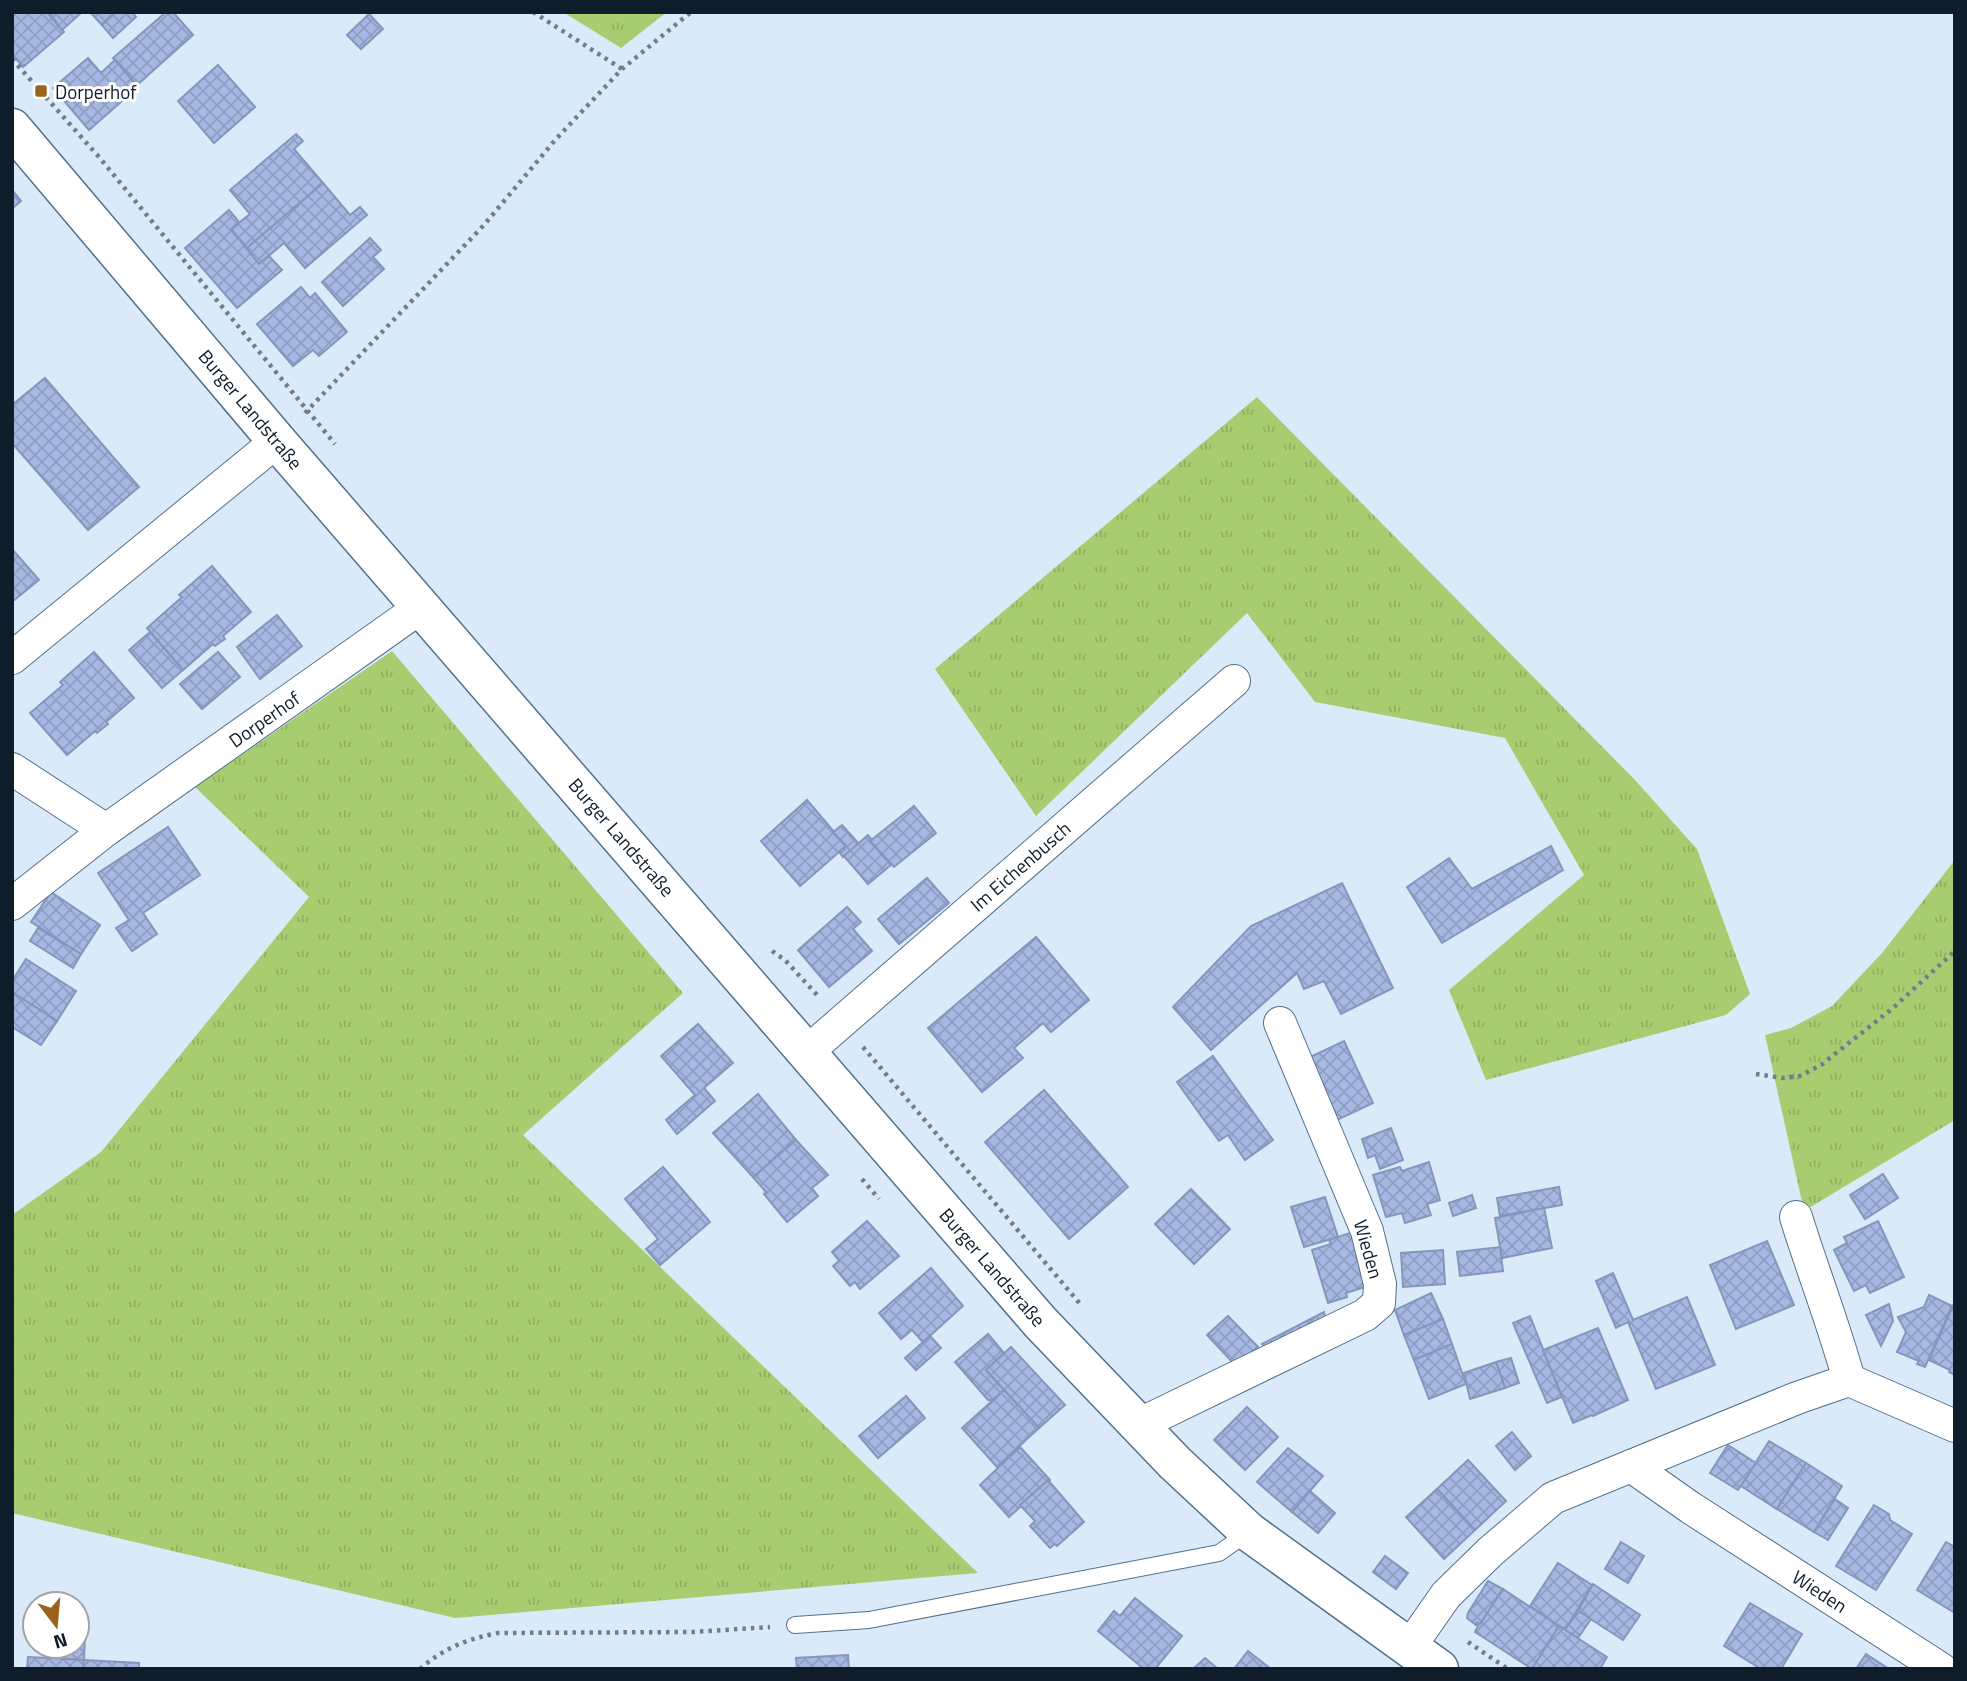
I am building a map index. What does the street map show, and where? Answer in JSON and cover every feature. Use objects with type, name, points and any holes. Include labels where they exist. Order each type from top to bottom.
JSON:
[{"type":"main road","name":"Burger Landstraße","points":[[12,128],[277,441],[1040,1322],[1138,1425],[1249,1532],[1439,1669]]},
{"type":"street","points":[[12,658],[277,441]]},
{"type":"street","name":"Dorperhof","points":[[12,904],[106,830],[421,607]]},
{"type":"street","name":"Im Eichenbusch","points":[[807,1052],[1234,681]]},
{"type":"street","points":[[12,769],[106,830]]},
{"type":"street","name":"Wieden","points":[[1138,1425],[1365,1315],[1379,1303],[1380,1284],[1367,1231],[1280,1023]]},
{"type":"street","points":[[1796,1217],[1849,1380]]},
{"type":"street","points":[[1409,1648],[1446,1595],[1523,1522],[1553,1498],[1631,1465],[1797,1398],[1849,1380],[1955,1426]]},
{"type":"street","name":"Wieden","points":[[1631,1465],[1691,1508],[1941,1669]]},
{"type":"lane","points":[[795,1625],[869,1620],[1219,1553],[1249,1532]]},
{"type":"path","points":[[533,12],[622,69]]},
{"type":"path","points":[[277,441],[484,225],[556,139],[622,69],[691,12]]},
{"type":"path","points":[[12,59],[99,157],[342,453]]},
{"type":"path","points":[[762,946],[785,960],[841,1022],[1085,1310]]},
{"type":"path","points":[[1756,1074],[1783,1078],[1800,1076],[1821,1065],[1893,1008],[1955,951]]},
{"type":"path","points":[[421,1669],[447,1648],[469,1639],[498,1633],[694,1632],[795,1625]]},
{"type":"green space","points":[[563,12],[667,12],[621,48]]},
{"type":"green space","points":[[1257,397],[1635,780],[1697,849],[1750,994],[1726,1015],[1486,1080],[1449,990],[1584,875],[1505,738],[1315,702],[1247,613],[1036,816],[935,669]]},
{"type":"green space","points":[[392,651],[683,993],[523,1135],[978,1573],[455,1618],[12,1513],[12,1215],[101,1152],[309,897],[195,787]]},
{"type":"green space","points":[[1955,860],[1955,1120],[1804,1211],[1765,1035],[1791,1028],[1832,1006],[1882,953]]},
{"type":"building","points":[[12,12],[47,12],[64,32],[23,67],[12,54]]},
{"type":"building","points":[[49,12],[82,12],[62,30]]},
{"type":"building","points":[[90,12],[116,12],[102,25]]},
{"type":"building","points":[[116,12],[132,12],[136,17],[113,38],[102,25]]},
{"type":"building","points":[[166,12],[173,12],[193,35],[137,85],[113,58]]},
{"type":"building","points":[[369,14],[383,29],[361,49],[347,35]]},
{"type":"building","points":[[88,58],[101,73],[115,60],[138,87],[89,130],[53,88]]},
{"type":"building","points":[[218,65],[255,107],[214,143],[178,101]]},
{"type":"building","points":[[296,134],[303,141],[294,149],[323,183],[247,248],[231,229],[250,214],[230,190]]},
{"type":"building","points":[[323,183],[350,215],[360,207],[367,215],[305,268],[284,243],[259,264],[247,248]]},
{"type":"building","points":[[12,190],[21,201],[14,207],[12,204]]},
{"type":"building","points":[[229,210],[239,222],[231,229],[259,264],[269,256],[282,270],[237,308],[185,248]]},
{"type":"building","points":[[370,238],[381,250],[373,257],[384,269],[343,306],[322,282]]},
{"type":"building","points":[[301,287],[310,298],[315,293],[347,332],[319,356],[313,350],[293,366],[257,324]]},
{"type":"building","points":[[45,378],[139,487],[88,530],[12,443],[12,405]]},
{"type":"building","points":[[12,549],[39,580],[12,602]]},
{"type":"building","points":[[212,566],[251,612],[223,636],[225,639],[215,646],[213,644],[183,670],[147,628]]},
{"type":"building","points":[[277,615],[302,646],[260,679],[237,647]]},
{"type":"building","points":[[150,632],[183,670],[162,688],[129,650]]},
{"type":"building","points":[[94,652],[134,698],[106,722],[108,724],[97,733],[95,731],[67,755],[30,713],[63,685],[60,682]]},
{"type":"building","points":[[218,652],[240,677],[202,709],[180,684]]},
{"type":"building","points":[[807,800],[846,846],[800,886],[761,841]]},
{"type":"building","points":[[914,806],[936,833],[894,867],[870,841]]},
{"type":"building","points":[[842,825],[859,844],[843,857],[839,852],[846,846],[833,832]]},
{"type":"building","points":[[168,827],[200,875],[143,913],[157,934],[132,951],[116,928],[129,920],[98,873]]},
{"type":"building","points":[[868,835],[891,865],[868,884],[844,856]]},
{"type":"building","points":[[1551,846],[1563,870],[1442,943],[1407,887],[1449,858],[1472,889]]},
{"type":"building","points":[[927,878],[949,903],[899,944],[878,919]]},
{"type":"building","points":[[1342,883],[1393,988],[1341,1014],[1324,981],[1304,989],[1297,973],[1211,1050],[1173,1007],[1251,926]]},
{"type":"building","points":[[51,892],[100,925],[81,954],[31,922]]},
{"type":"building","points":[[847,907],[861,922],[853,929],[872,951],[829,987],[798,950]]},
{"type":"building","points":[[38,928],[81,954],[73,968],[30,941]]},
{"type":"building","points":[[1036,937],[1089,1000],[1051,1032],[1043,1023],[1014,1048],[1023,1058],[982,1092],[928,1028]]},
{"type":"building","points":[[26,959],[76,991],[57,1021],[12,992],[12,981]]},
{"type":"building","points":[[12,992],[57,1021],[41,1045],[12,1027]]},
{"type":"building","points":[[698,1024],[733,1063],[704,1088],[715,1101],[677,1134],[666,1120],[695,1095],[661,1056]]},
{"type":"building","points":[[1344,1041],[1373,1103],[1337,1120],[1308,1058]]},
{"type":"building","points":[[1213,1056],[1273,1140],[1245,1160],[1228,1135],[1219,1141],[1177,1082]]},
{"type":"building","points":[[1044,1090],[1128,1187],[1069,1239],[985,1142]]},
{"type":"building","points":[[758,1094],[796,1140],[753,1177],[713,1133]]},
{"type":"building","points":[[1391,1128],[1403,1160],[1380,1169],[1375,1155],[1368,1158],[1362,1139]]},
{"type":"building","points":[[796,1140],[828,1175],[812,1188],[818,1196],[787,1222],[753,1177]]},
{"type":"building","points":[[1429,1162],[1440,1200],[1427,1204],[1431,1215],[1405,1223],[1402,1213],[1386,1217],[1373,1175],[1400,1167],[1402,1171]]},
{"type":"building","points":[[663,1167],[710,1222],[660,1265],[646,1249],[658,1239],[625,1199]]},
{"type":"building","points":[[1883,1174],[1898,1198],[1865,1219],[1850,1195]]},
{"type":"building","points":[[1559,1187],[1562,1205],[1500,1216],[1497,1198]]},
{"type":"building","points":[[1191,1189],[1230,1229],[1194,1264],[1155,1224]]},
{"type":"building","points":[[1472,1195],[1476,1208],[1453,1216],[1449,1203]]},
{"type":"building","points":[[1325,1197],[1338,1237],[1304,1247],[1291,1207]]},
{"type":"building","points":[[1544,1208],[1552,1248],[1502,1258],[1495,1218]]},
{"type":"building","points":[[867,1221],[899,1256],[860,1289],[855,1282],[850,1286],[833,1266],[839,1261],[832,1252]]},
{"type":"building","points":[[1878,1221],[1904,1277],[1870,1293],[1866,1285],[1854,1291],[1834,1250],[1847,1243],[1844,1237]]},
{"type":"building","points":[[1353,1232],[1371,1285],[1346,1293],[1347,1297],[1328,1303],[1312,1250],[1331,1244],[1329,1240]]},
{"type":"building","points":[[1767,1241],[1794,1305],[1736,1329],[1710,1265]]},
{"type":"building","points":[[1500,1247],[1503,1271],[1460,1276],[1457,1252]]},
{"type":"building","points":[[1443,1250],[1445,1284],[1403,1287],[1401,1253]]},
{"type":"building","points":[[931,1268],[963,1306],[923,1342],[912,1330],[901,1339],[879,1313]]},
{"type":"building","points":[[1613,1273],[1633,1320],[1687,1297],[1715,1365],[1656,1389],[1628,1322],[1616,1328],[1596,1281]]},
{"type":"building","points":[[1431,1293],[1443,1319],[1404,1335],[1395,1310]]},
{"type":"building","points":[[1929,1295],[1952,1306],[1925,1367],[1917,1364],[1919,1361],[1897,1352],[1906,1332],[1898,1317],[1924,1307]]},
{"type":"building","points":[[1955,1301],[1955,1375],[1929,1360]]},
{"type":"building","points":[[1889,1304],[1893,1321],[1881,1346],[1866,1315]]},
{"type":"building","points":[[1324,1312],[1327,1329],[1275,1355],[1262,1344]]},
{"type":"building","points":[[1228,1316],[1258,1347],[1237,1367],[1207,1335]]},
{"type":"building","points":[[1530,1316],[1562,1397],[1547,1403],[1513,1323]]},
{"type":"building","points":[[1443,1319],[1452,1344],[1414,1360],[1404,1335]]},
{"type":"building","points":[[1598,1328],[1628,1400],[1573,1423],[1543,1350]]},
{"type":"building","points":[[988,1334],[1004,1353],[986,1370],[1004,1390],[993,1400],[988,1400],[955,1362]]},
{"type":"building","points":[[930,1336],[941,1348],[916,1370],[905,1358]]},
{"type":"building","points":[[1452,1344],[1466,1384],[1429,1399],[1414,1360]]},
{"type":"building","points":[[1011,1347],[1065,1405],[1039,1428],[986,1370]]},
{"type":"building","points":[[1511,1358],[1519,1383],[1505,1388],[1496,1362]]},
{"type":"building","points":[[1496,1362],[1505,1388],[1470,1399],[1464,1373]]},
{"type":"building","points":[[1004,1390],[1039,1428],[997,1467],[962,1428]]},
{"type":"building","points":[[906,1396],[925,1418],[878,1458],[859,1436]]},
{"type":"building","points":[[1247,1407],[1278,1437],[1245,1470],[1214,1440]]},
{"type":"building","points":[[1512,1432],[1531,1456],[1515,1470],[1496,1446]]},
{"type":"building","points":[[1769,1441],[1806,1463],[1777,1509],[1741,1486]]},
{"type":"building","points":[[1728,1445],[1756,1463],[1738,1490],[1710,1473]]},
{"type":"building","points":[[1020,1447],[1050,1480],[1009,1517],[980,1485]]},
{"type":"building","points":[[1288,1448],[1323,1476],[1292,1512],[1257,1482]]},
{"type":"building","points":[[1468,1460],[1506,1501],[1475,1530],[1437,1489]]},
{"type":"building","points":[[1806,1463],[1842,1486],[1814,1532],[1777,1509]]},
{"type":"building","points":[[1048,1480],[1084,1522],[1057,1546],[1055,1544],[1050,1548],[1030,1526],[1035,1521],[1020,1505]]},
{"type":"building","points":[[1437,1489],[1475,1530],[1444,1559],[1406,1517]]},
{"type":"building","points":[[1310,1491],[1335,1513],[1318,1533],[1292,1512]]},
{"type":"building","points":[[1835,1499],[1848,1508],[1828,1540],[1814,1532]]},
{"type":"building","points":[[1874,1505],[1889,1514],[1890,1520],[1912,1534],[1876,1590],[1836,1566]]},
{"type":"building","points":[[1621,1542],[1644,1556],[1628,1583],[1605,1569]]},
{"type":"building","points":[[1946,1542],[1955,1547],[1955,1613],[1917,1590]]},
{"type":"building","points":[[1385,1556],[1408,1573],[1396,1589],[1373,1572]]},
{"type":"building","points":[[1558,1563],[1592,1585],[1565,1630],[1530,1606]]},
{"type":"building","points":[[1488,1581],[1503,1589],[1480,1624],[1476,1625],[1467,1618],[1468,1613]]},
{"type":"building","points":[[1593,1584],[1640,1615],[1623,1640],[1578,1611]]},
{"type":"building","points":[[1503,1589],[1559,1626],[1532,1669],[1475,1632],[1477,1623],[1480,1624]]},
{"type":"building","points":[[1135,1598],[1182,1636],[1155,1669],[1144,1669],[1098,1631],[1114,1611],[1120,1616]]},
{"type":"building","points":[[1750,1603],[1802,1634],[1781,1669],[1761,1669],[1724,1646]]},
{"type":"building","points":[[1578,1611],[1591,1619],[1578,1638],[1565,1630]]},
{"type":"building","points":[[1559,1626],[1607,1657],[1600,1669],[1532,1669]]},
{"type":"building","points":[[1248,1651],[1271,1669],[1234,1669]]},
{"type":"building","points":[[1866,1654],[1889,1669],[1856,1669]]},
{"type":"building","points":[[848,1655],[849,1669],[797,1669],[796,1658]]},
{"type":"building","points":[[1205,1658],[1218,1669],[1193,1669]]},
{"type":"building","points":[[28,1660],[84,1660],[83,1669],[27,1669]]},
{"type":"building","points":[[84,1660],[139,1663],[139,1669],[83,1669]]},
{"type":"place","name":"Dorperhof","points":[[41,91]]}]
